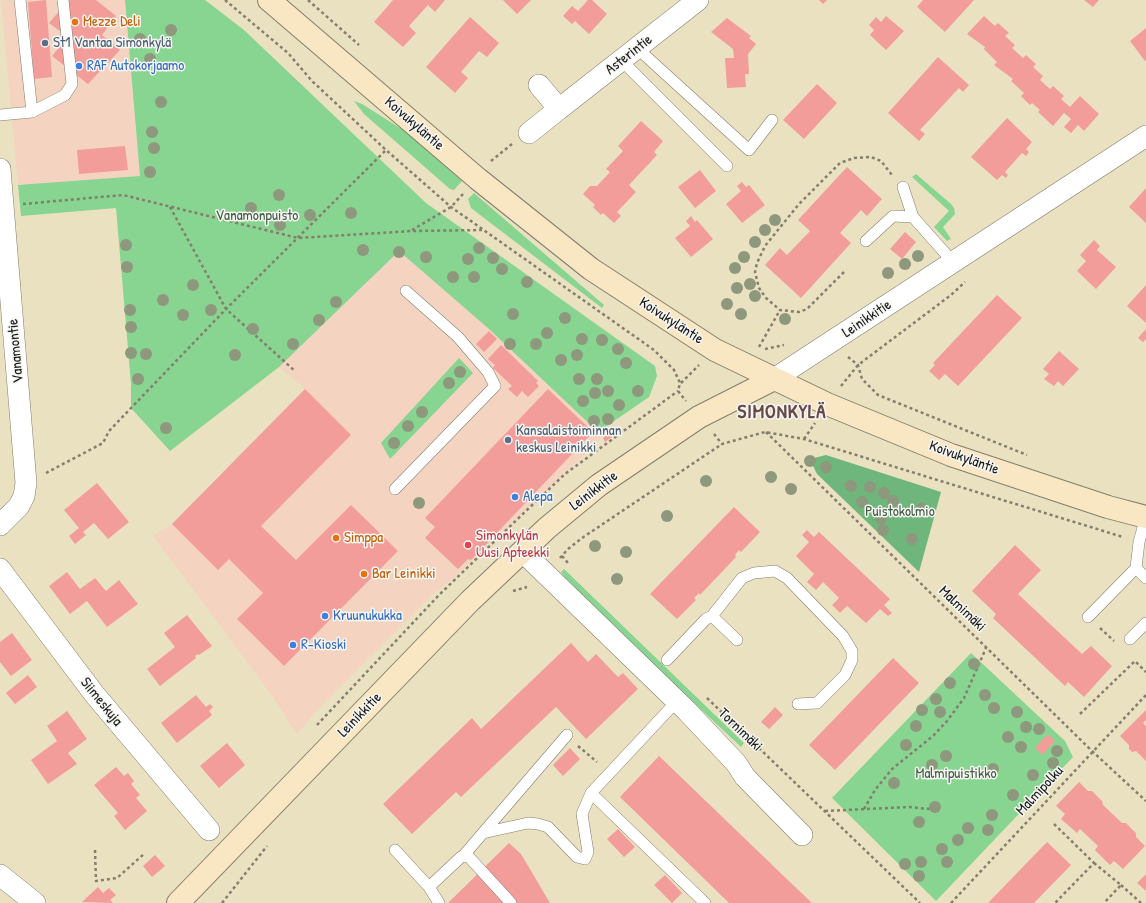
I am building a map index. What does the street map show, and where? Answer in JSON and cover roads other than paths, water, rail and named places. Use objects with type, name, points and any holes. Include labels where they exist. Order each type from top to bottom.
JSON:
[{"type":"main road","name":"Koivukyläntie","points":[[269,0],[478,179],[591,270],[715,350],[827,404],[951,455],[1108,507],[1146,517]]},
{"type":"main road","name":"Leinikkitie","points":[[178,903],[470,601],[547,528],[599,485],[699,417],[774,379]]},
{"type":"street","name":"Asterintie","points":[[529,133],[638,49],[698,0]]},
{"type":"street","points":[[539,85],[559,110]]},
{"type":"street","name":"Leinikkitie","points":[[774,379],[832,343],[952,262],[1146,136]]},
{"type":"street","name":"Vanamontie","points":[[0,169],[4,205],[7,322],[26,483],[24,496],[19,506],[0,524]]},
{"type":"street","name":"Tornimäki","points":[[523,552],[677,701],[736,763],[745,777],[802,835]]},
{"type":"street","name":"Siimeskuja","points":[[0,569],[95,695],[209,830]]},
{"type":"street","points":[[0,875],[34,903]]},
{"type":"lane","points":[[20,0],[32,112]]},
{"type":"lane","points":[[0,115],[32,112],[65,95],[72,84],[63,0]]},
{"type":"lane","points":[[638,49],[749,150],[772,120]]},
{"type":"lane","points":[[622,61],[727,166]]},
{"type":"lane","points":[[903,188],[913,217],[952,262]]},
{"type":"lane","points":[[866,241],[892,216],[913,217]]},
{"type":"lane","points":[[395,489],[496,386],[488,372],[458,337],[406,291]]},
{"type":"lane","points":[[1088,617],[1136,568],[1139,542],[1146,517]]},
{"type":"lane","points":[[1136,568],[1146,578]]},
{"type":"lane","points":[[667,660],[706,619],[712,616],[742,578],[754,573],[775,571],[787,578],[843,636],[852,651],[852,660],[845,675],[817,703],[798,704]]},
{"type":"lane","points":[[712,616],[737,640]]},
{"type":"lane","points":[[1130,639],[1146,623]]},
{"type":"lane","points":[[483,833],[528,823],[538,824],[548,827],[577,857],[585,859],[588,852],[582,814],[591,793],[677,701]]},
{"type":"lane","points":[[429,888],[464,855],[567,735]]},
{"type":"lane","points":[[591,793],[705,903]]},
{"type":"lane","points":[[395,850],[429,888],[439,903]]},
{"type":"lane","points":[[464,855],[472,859],[511,903]]},
{"type":"place","name":"Mezze Deli","points":[[75,22]]},
{"type":"place","name":"St1 Vantaa Simonkylä","points":[[45,43]]},
{"type":"place","name":"RAF Autokorjaamo","points":[[79,66]]},
{"type":"place","name":"Kansalaistoiminnan keskus Leinikki","points":[[508,440]]},
{"type":"place","name":"Alepa","points":[[515,497]]},
{"type":"place","name":"Simppa","points":[[336,538]]},
{"type":"place","name":"Simonkylän Uusi Apteekki","points":[[468,545]]},
{"type":"place","name":"Bar Leinikki","points":[[364,574]]},
{"type":"place","name":"Kruunukukka","points":[[325,616]]},
{"type":"place","name":"R-Kioski","points":[[293,645]]},
{"type":"district","name":"SIMONKYLÄ","points":[[782,413]]},
{"type":"park label","name":"Vanamonpuisto","points":[[257,216]]},
{"type":"park label","name":"Puistokolmio","points":[[900,512]]},
{"type":"park label","name":"Malmipuistikko","points":[[956,774]]}]
